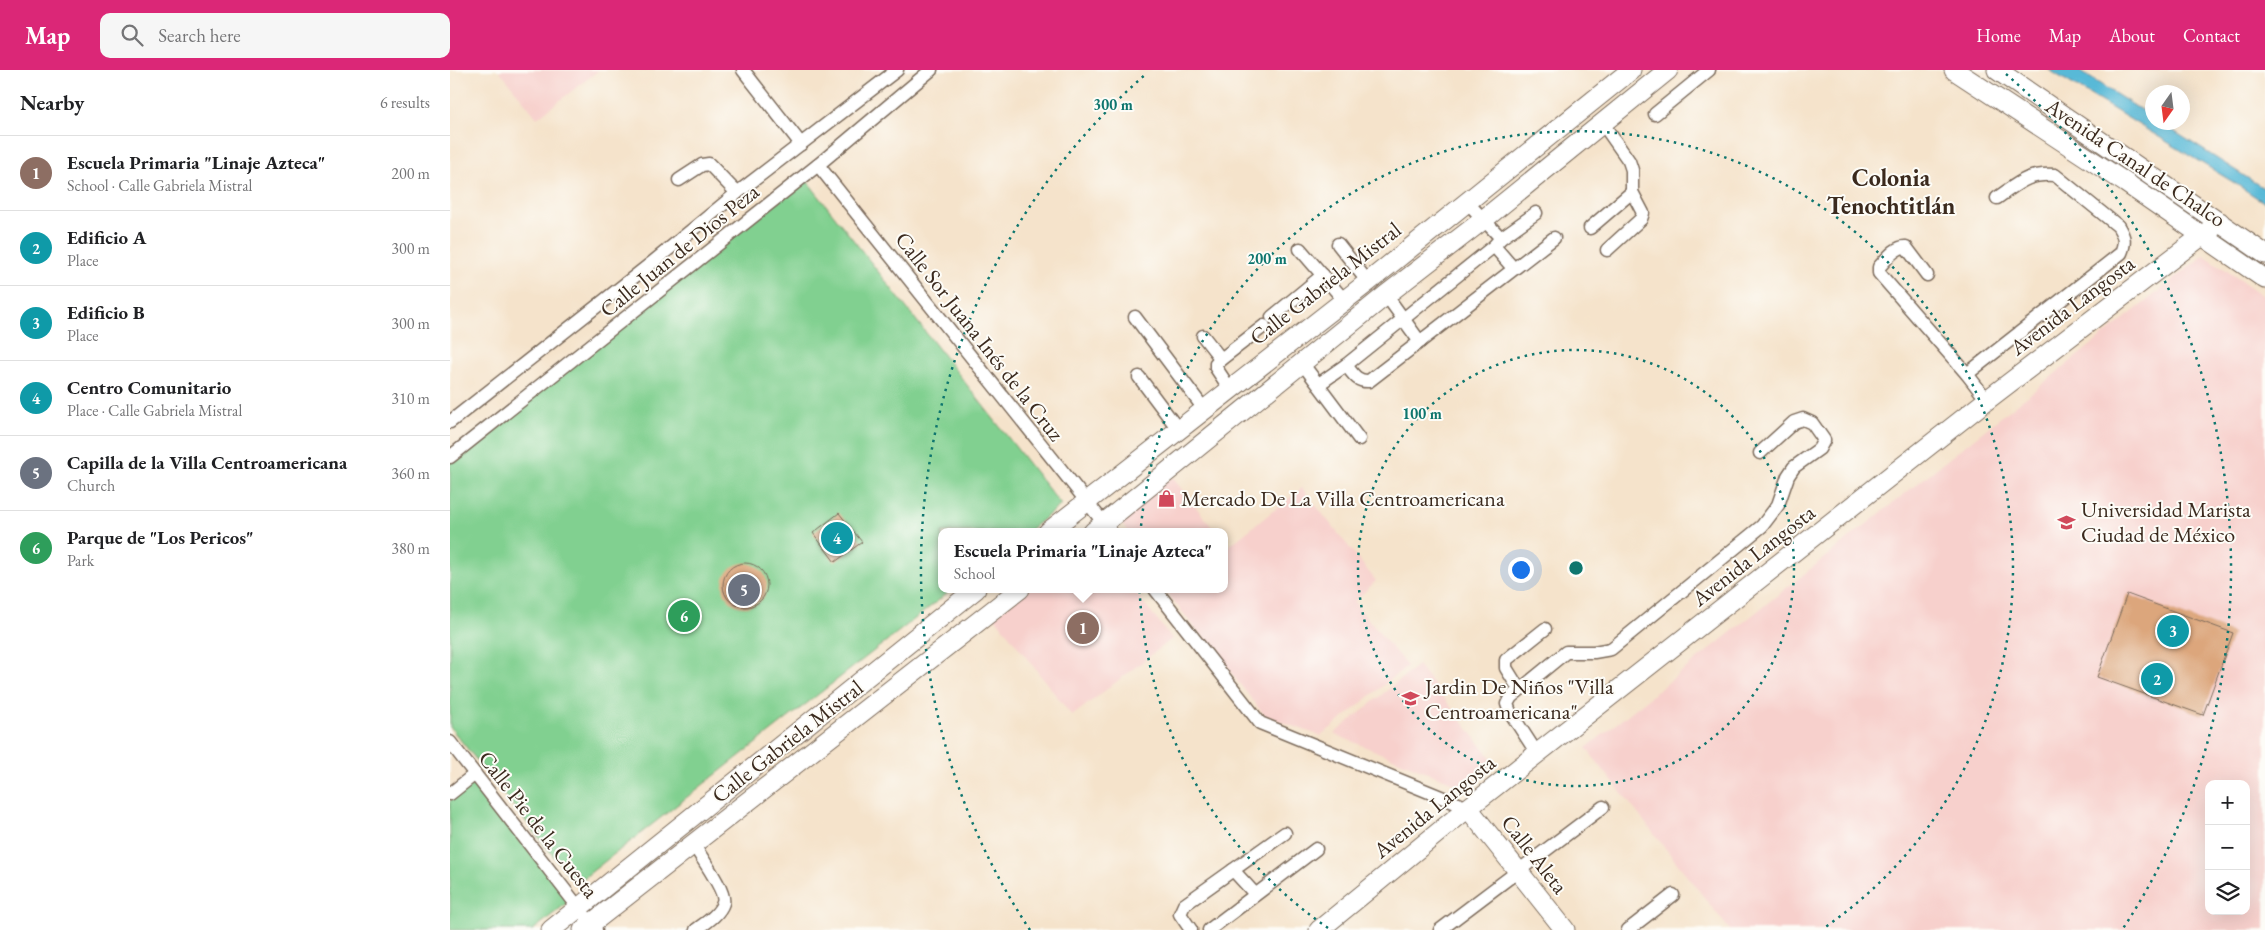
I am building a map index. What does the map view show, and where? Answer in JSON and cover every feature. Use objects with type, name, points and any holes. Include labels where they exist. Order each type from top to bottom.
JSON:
[{"type":"street","points":[[743,70],[801,144]]},
{"type":"street","points":[[875,70],[884,81]]},
{"type":"street","name":"Calle Juan de Dios Peza","points":[[450,422],[738,193],[897,70]]},
{"type":"street","name":"Calle Juan de Dios Peza","points":[[450,457],[818,165],[931,70]]},
{"type":"street","name":"Calle Gabriela Mistral","points":[[1053,528],[1368,282],[1631,70]]},
{"type":"street","name":"Calle Gabriela Mistral","points":[[1104,528],[1386,294],[1483,220],[1668,70]]},
{"type":"street","points":[[1655,114],[1709,70]]},
{"type":"street","name":"Avenida Canal de Chalco","points":[[1954,70],[2265,279]]},
{"type":"street","name":"Avenida Canal de Chalco","points":[[1997,70],[2265,254]]},
{"type":"street","points":[[1603,124],[1629,161],[1632,170],[1632,192],[1643,213],[1641,219],[1607,250]]},
{"type":"street","points":[[679,180],[702,165],[708,164],[738,193]]},
{"type":"street","name":"Calle Sor Juana Inés de la Cruz","points":[[818,165],[1085,501],[1102,528]]},
{"type":"street","points":[[1967,374],[2122,253],[2125,244],[2124,237],[2118,226],[2055,176],[2044,174],[2027,177],[1997,198]]},
{"type":"street","points":[[1590,228],[1632,192]]},
{"type":"street","points":[[1467,202],[1483,220],[1513,268]]},
{"type":"street","points":[[1319,384],[1346,365],[1497,242],[1536,213]]},
{"type":"street","name":"Avenida Langosta","points":[[1319,930],[1468,808],[1987,400],[2220,222]]},
{"type":"street","points":[[1346,365],[1357,379],[1369,381],[1554,238]]},
{"type":"street","points":[[1338,244],[1368,282]]},
{"type":"street","points":[[1927,275],[1906,247],[1896,250],[1879,268],[1879,273],[1967,374],[1987,400]]},
{"type":"street","points":[[1300,249],[1344,300]]},
{"type":"street","points":[[1230,389],[1216,368],[1216,362],[1324,275]]},
{"type":"street","points":[[1386,294],[1420,342]]},
{"type":"street","points":[[1135,317],[1204,409]]},
{"type":"street","points":[[1203,336],[1221,359]]},
{"type":"street","points":[[1302,363],[1359,439]]},
{"type":"street","points":[[1139,377],[1178,429]]},
{"type":"street","points":[[1538,754],[1510,712],[1507,704],[1511,697],[1566,652],[1594,652],[1611,649],[1762,526],[1778,504],[1788,476],[1794,467],[1819,449],[1824,440],[1812,423],[1804,419],[1794,422],[1760,453]]},
{"type":"street","name":"Calle Gabriela Mistral","points":[[552,930],[971,593]]},
{"type":"street","name":"Calle Gabriela Mistral","points":[[590,928],[1015,593]]},
{"type":"street","points":[[1159,593],[1260,723],[1468,808]]},
{"type":"street","points":[[1519,689],[1506,668],[1506,660],[1545,630]]},
{"type":"street","name":"Calle Pie de la Cuesta","points":[[450,742],[579,908],[590,928]]},
{"type":"street","points":[[450,794],[475,774]]},
{"type":"street","points":[[1440,930],[1603,807]]},
{"type":"street","name":"Calle Aleta","points":[[1468,808],[1565,930]]},
{"type":"street","points":[[1191,930],[1180,914],[1184,906],[1284,833]]},
{"type":"street","points":[[694,845],[723,893],[724,902],[718,913],[696,930]]},
{"type":"street","points":[[1208,930],[1316,849]]},
{"type":"street","points":[[1233,870],[1255,894]]},
{"type":"street","points":[[1628,930],[1673,895]]},
{"type":"shaded area","points":[[499,70],[599,70],[537,118]]},
{"type":"shaded area","name":"Universidad Marista Ciudad de México","points":[[2204,255],[2265,297],[2265,930],[1730,930],[1586,748]]},
{"type":"shaded area","name":"Mercado De La Villa Centroamericana","points":[[1172,477],[1213,528],[1125,528],[1118,519]]},
{"type":"shaded area","points":[[1302,488],[1376,581],[1354,602],[1407,666],[1321,736],[1265,716],[1168,594],[1228,593],[1228,547]]},
{"type":"shaded area","points":[[1025,593],[1136,593],[1172,639],[1072,716],[994,616]]},
{"type":"shaded area","name":"Jardin De Niños \"Villa Centroamericana\"","points":[[1418,665],[1495,763],[1463,787],[1334,734]]},
{"type":"green space","points":[[804,177],[1061,505],[1032,528],[938,528],[938,593],[948,593],[576,884],[450,727],[450,457]]},
{"type":"green space","points":[[477,780],[572,899],[533,930],[450,930],[450,801]]},
{"type":"water","points":[[2049,70],[2078,70],[2145,113],[2145,128]]},
{"type":"water","points":[[2148,130],[2172,130],[2265,189],[2265,203]]},
{"type":"building","points":[[839,513],[862,542],[835,562],[813,533]]},
{"type":"building","points":[[745,563],[757,567],[763,573],[767,585],[763,597],[757,603],[745,607],[733,603],[727,597],[723,585],[727,573],[733,567]]},
{"type":"building","points":[[2127,594],[2233,633],[2203,715],[2097,677]]},
{"type":"place","name":"Mercado De La Villa Centroamericana","points":[[1167,498]]},
{"type":"place","name":"Universidad Marista Ciudad de México","points":[[2067,522]]},
{"type":"place","name":"Centro Comunitario","points":[[837,538]]},
{"type":"place","name":"Capilla de la Villa Centroamericana","points":[[744,590]]},
{"type":"place","name":"Parque de \"Los Pericos\"","points":[[684,616]]},
{"type":"place","name":"Escuela Primaria \"Linaje Azteca\"","points":[[1083,628]]},
{"type":"place","name":"Edificio B","points":[[2173,631]]},
{"type":"place","name":"Edificio A","points":[[2157,679]]},
{"type":"place","name":"Jardin De Niños \"Villa Centroamericana\"","points":[[1411,699]]},
{"type":"district","name":"Colonia Tenochtitlán","points":[[1891,192]]}]
